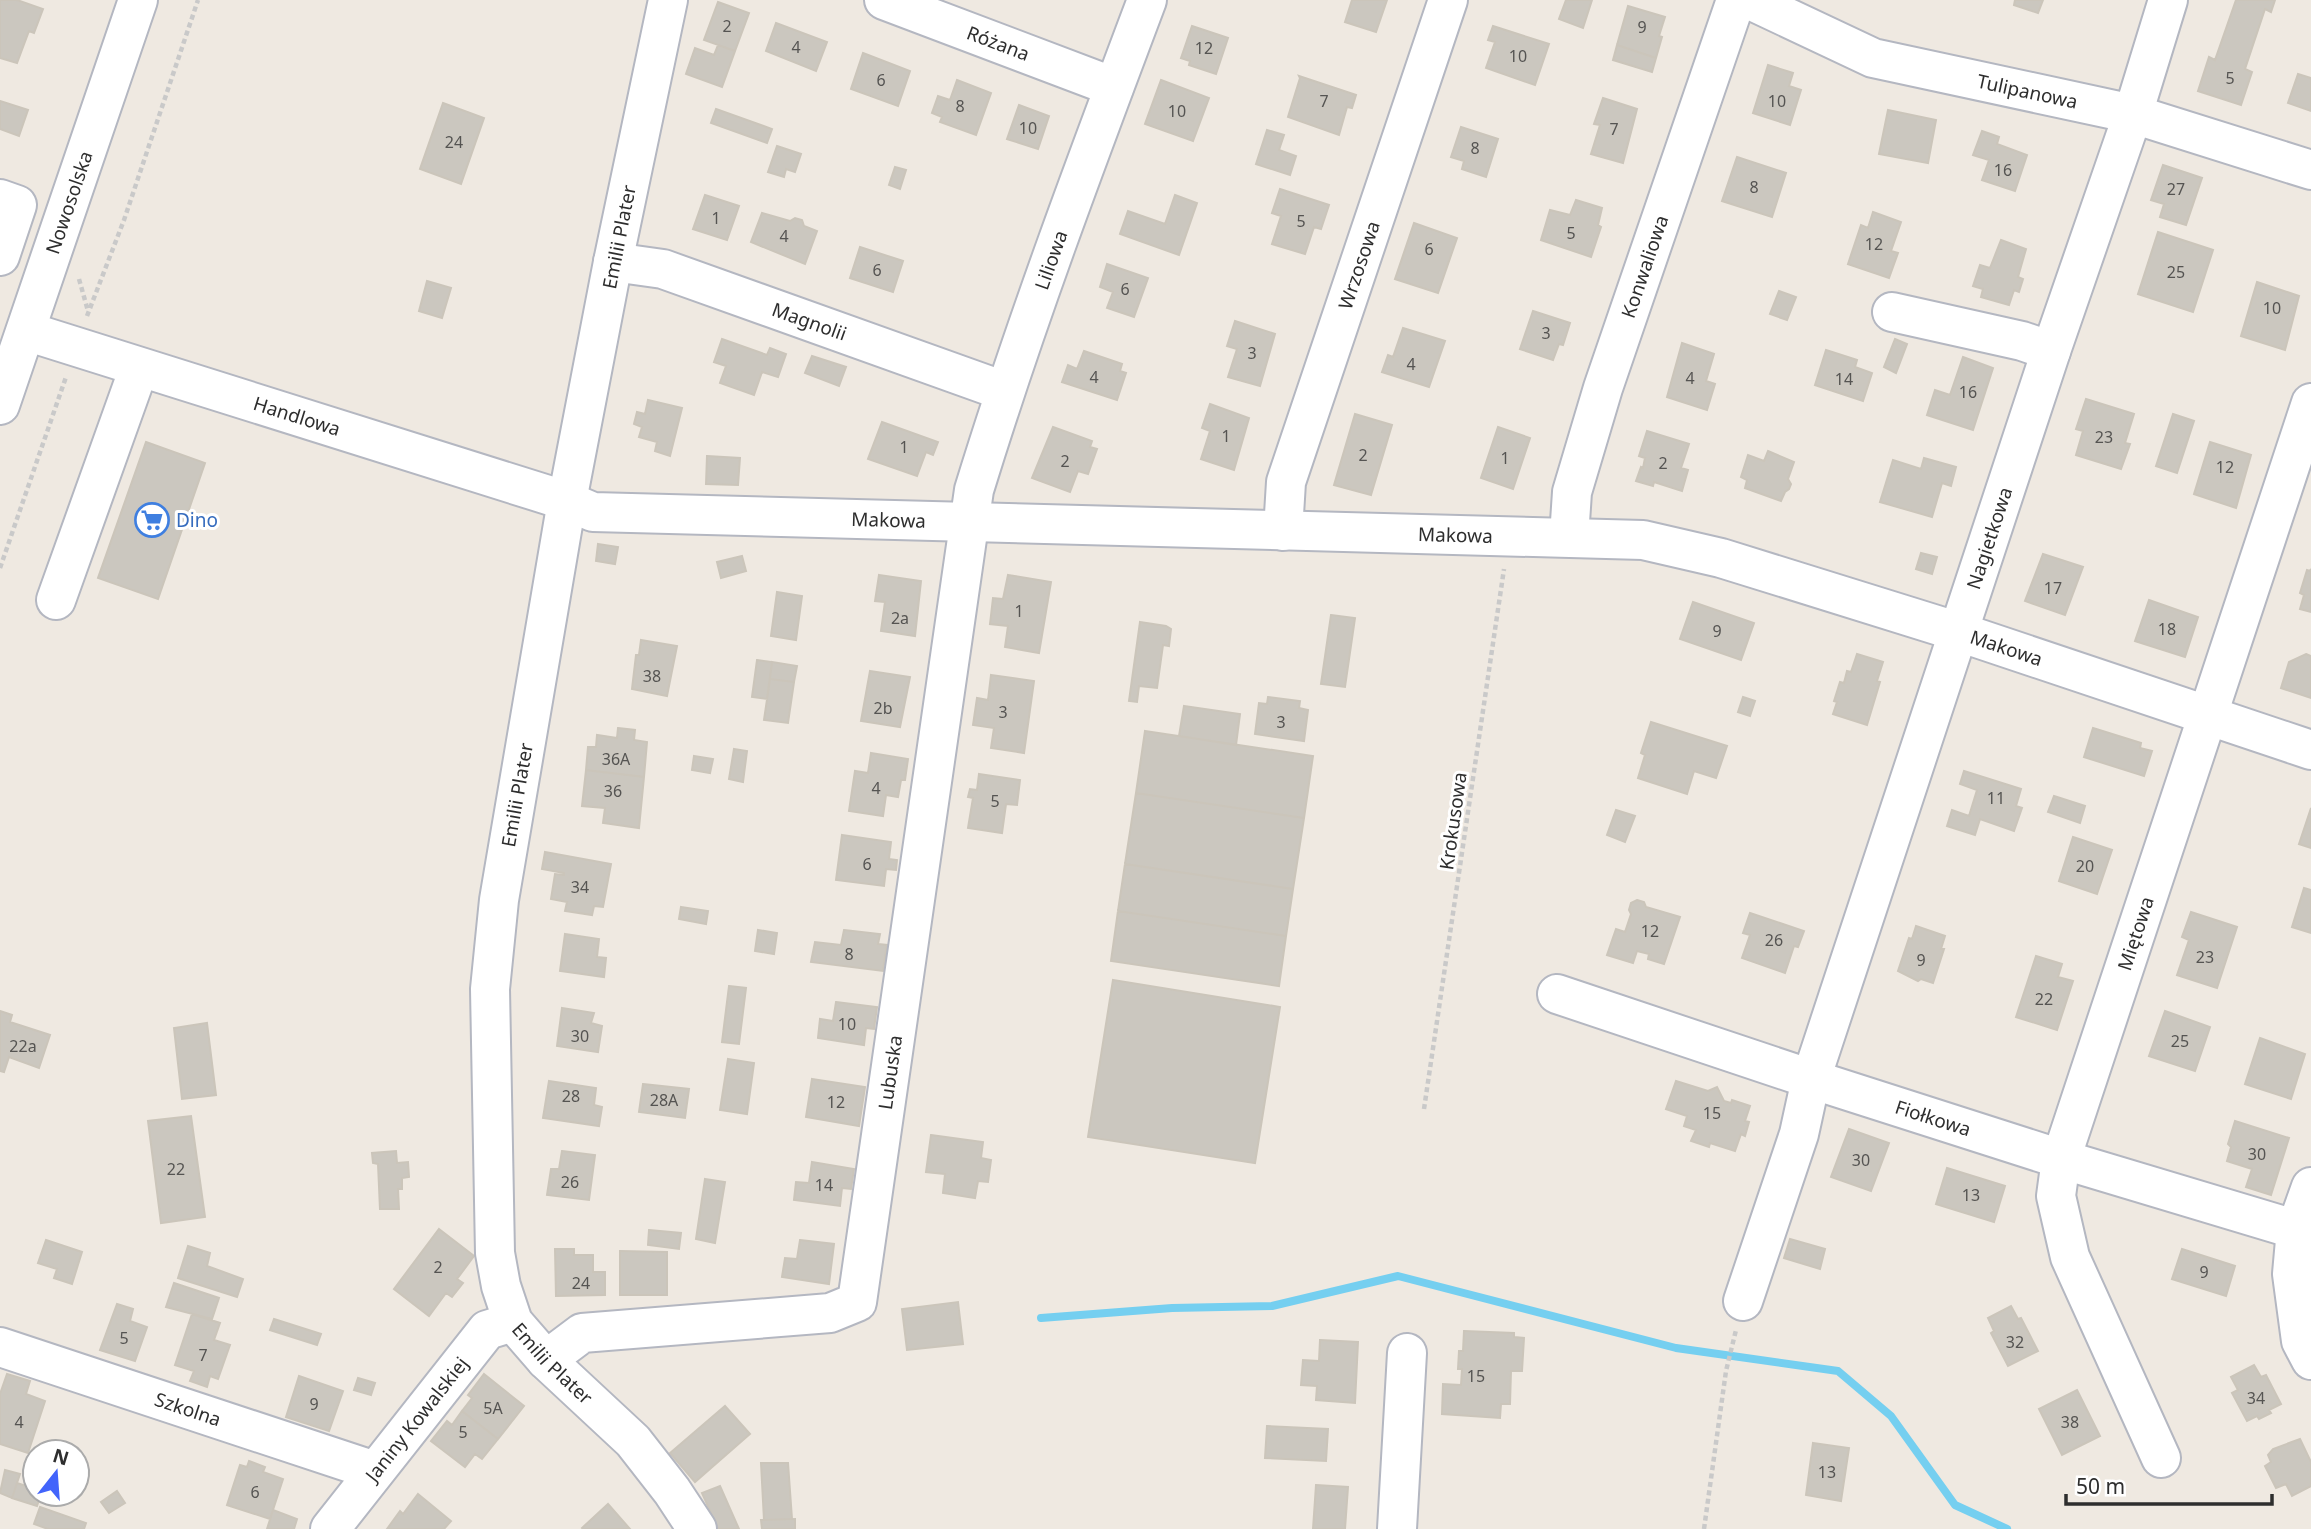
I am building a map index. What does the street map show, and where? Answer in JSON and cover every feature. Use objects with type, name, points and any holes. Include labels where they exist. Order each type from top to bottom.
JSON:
[{"type":"street","name":"Nowosolska","points":[[0,405],[138,0]]},
{"type":"street","name":"Emilii Plater","points":[[668,0],[613,262],[567,501],[499,901],[490,989],[495,1253],[501,1286],[513,1322],[546,1360],[633,1441],[672,1491],[697,1529]]},
{"type":"street","name":"Różana","points":[[884,0],[1114,87]]},
{"type":"street","name":"Liliowa","points":[[971,523],[974,489],[1004,391],[1147,0]]},
{"type":"street","name":"Wrzosowa","points":[[1283,531],[1286,482],[1448,0]]},
{"type":"street","name":"Konwaliowa","points":[[1569,537],[1572,492],[1603,388],[1736,0]]},
{"type":"street","name":"Tulipanowa","points":[[1750,0],[1873,58],[2133,114],[2311,170]]},
{"type":"street","name":"Nagietkowa","points":[[1743,1301],[1800,1134],[1811,1079],[2051,351],[2133,114],[2168,0]]},
{"type":"street","points":[[0,256],[9,202],[62,220]]},
{"type":"street","name":"Magnolii","points":[[613,262],[663,269],[1004,391]]},
{"type":"street","points":[[1892,312],[2022,341],[2051,351]]},
{"type":"street","name":"Handlowa","points":[[26,331],[567,501]]},
{"type":"street","points":[[56,600],[139,368]]},
{"type":"street","name":"Miętowa","points":[[2161,1458],[2070,1257],[2056,1196],[2061,1159],[2311,403]]},
{"type":"street","name":"Makowa","points":[[567,501],[593,512],[629,514],[1643,540],[1721,558],[1959,632],[2311,750]]},
{"type":"street","name":"Lubuska","points":[[546,1360],[582,1333],[830,1313],[857,1302],[971,523]]},
{"type":"street","name":"Fiołkowa","points":[[1558,994],[2061,1159],[2304,1231]]},
{"type":"street","points":[[2311,1186],[2304,1231],[2292,1274],[2301,1341],[2311,1360]]},
{"type":"street","name":"Janiny Kowalskiej","points":[[330,1529],[486,1330],[513,1322]]},
{"type":"street","name":"Szkolna","points":[[0,1347],[376,1471]]},
{"type":"street","points":[[1396,1529],[1407,1353]]},
{"type":"path","points":[[0,568],[198,0]]},
{"type":"path","name":"Krokusowa","points":[[1424,1109],[1509,537]]},
{"type":"path","points":[[0,559],[6,550]]},
{"type":"path","points":[[1704,1529],[1731,1346]]},
{"type":"building","points":[[0,0],[17,0],[43,9],[34,33],[29,31],[17,63],[0,58]]},
{"type":"building","points":[[1352,0],[1387,0],[1376,32],[1345,22]]},
{"type":"building","points":[[1566,0],[1592,0],[1583,28],[1559,19]]},
{"type":"building","points":[[2015,0],[2043,0],[2038,13],[2014,5]]},
{"type":"building","points":[[2236,0],[2275,0],[2271,12],[2265,9],[2245,69],[2252,72],[2241,105],[2198,91],[2209,57],[2215,60]]},
{"type":"building","points":[[718,2],[749,13],[735,51],[704,40]]},
{"type":"building","points":[[1628,6],[1665,17],[1656,58],[1617,45]]},
{"type":"building","points":[[776,23],[827,42],[816,71],[766,51]]},
{"type":"building","points":[[1192,26],[1228,38],[1216,74],[1189,65],[1190,61],[1181,58]]},
{"type":"building","points":[[1493,26],[1549,44],[1535,85],[1486,68],[1495,42],[1488,40]]},
{"type":"building","points":[[718,45],[735,51],[722,87],[686,74],[695,48],[714,55]]},
{"type":"building","points":[[1617,45],[1656,58],[1652,72],[1613,60]]},
{"type":"building","points":[[863,53],[910,71],[898,106],[851,89]]},
{"type":"building","points":[[1768,65],[1793,73],[1789,86],[1801,90],[1790,125],[1753,113]]},
{"type":"building","points":[[2298,74],[2311,78],[2311,111],[2288,103]]},
{"type":"building","points":[[1299,76],[1356,95],[1352,108],[1347,107],[1339,135],[1288,117]]},
{"type":"building","points":[[957,80],[991,93],[976,135],[940,122],[942,117],[932,113],[938,96],[950,100]]},
{"type":"building","points":[[1161,80],[1209,98],[1193,141],[1145,124]]},
{"type":"building","points":[[1603,98],[1637,109],[1623,163],[1591,154],[1600,125],[1594,124]]},
{"type":"building","points":[[0,101],[28,110],[19,136],[0,129]]},
{"type":"building","points":[[443,103],[484,118],[461,184],[420,169]]},
{"type":"building","points":[[1019,105],[1049,116],[1038,149],[1007,139]]},
{"type":"building","points":[[716,109],[772,129],[767,143],[711,123]]},
{"type":"building","points":[[1888,110],[1936,120],[1928,163],[1879,154]]},
{"type":"building","points":[[1461,127],[1498,139],[1486,177],[1462,169],[1464,161],[1451,157]]},
{"type":"building","points":[[1267,130],[1284,135],[1279,150],[1296,156],[1290,175],[1256,164]]},
{"type":"building","points":[[1982,131],[1999,137],[1997,144],[2027,155],[2015,191],[1982,180],[1989,160],[1973,155]]},
{"type":"building","points":[[777,146],[801,154],[795,172],[786,169],[784,177],[768,172]]},
{"type":"building","points":[[1737,157],[1786,173],[1772,217],[1722,201]]},
{"type":"building","points":[[2163,165],[2202,178],[2186,225],[2160,217],[2164,204],[2151,200]]},
{"type":"building","points":[[895,167],[906,170],[900,189],[889,185]]},
{"type":"building","points":[[1280,189],[1329,205],[1321,229],[1314,227],[1305,254],[1272,244],[1281,216],[1272,213]]},
{"type":"building","points":[[705,195],[739,206],[727,240],[693,229]]},
{"type":"building","points":[[1175,195],[1197,203],[1179,255],[1120,234],[1128,211],[1165,224]]},
{"type":"building","points":[[1576,200],[1602,208],[1598,225],[1601,227],[1591,257],[1541,240],[1550,210],[1570,215]]},
{"type":"building","points":[[1873,212],[1901,222],[1891,251],[1898,253],[1889,278],[1848,264],[1861,225],[1868,228]]},
{"type":"building","points":[[762,213],[790,221],[795,218],[802,220],[804,226],[817,231],[805,264],[751,242]]},
{"type":"building","points":[[1414,223],[1457,238],[1438,293],[1395,279]]},
{"type":"building","points":[[2158,232],[2213,250],[2193,312],[2138,294]]},
{"type":"building","points":[[2001,240],[2026,249],[2018,277],[2023,279],[2019,292],[2014,290],[2009,305],[1981,297],[1983,289],[1973,286],[1980,265],[1990,268]]},
{"type":"building","points":[[860,247],[903,261],[893,292],[850,278]]},
{"type":"building","points":[[1107,264],[1148,278],[1134,317],[1107,308],[1113,292],[1100,287]]},
{"type":"building","points":[[427,281],[451,288],[442,318],[419,311]]},
{"type":"building","points":[[2257,282],[2299,296],[2285,350],[2241,336]]},
{"type":"building","points":[[1779,291],[1796,297],[1787,320],[1770,314]]},
{"type":"building","points":[[1533,311],[1570,323],[1563,345],[1559,344],[1553,360],[1520,349]]},
{"type":"building","points":[[1235,321],[1275,334],[1260,386],[1228,377],[1237,349],[1227,346]]},
{"type":"building","points":[[1403,328],[1445,341],[1429,387],[1382,372],[1388,355],[1393,357]]},
{"type":"building","points":[[722,339],[767,355],[770,348],[786,354],[778,377],[762,372],[754,395],[720,383],[726,366],[714,362]]},
{"type":"building","points":[[1895,339],[1907,344],[1896,373],[1884,367]]},
{"type":"building","points":[[1682,343],[1714,354],[1706,381],[1715,384],[1707,410],[1667,397]]},
{"type":"building","points":[[1826,350],[1857,360],[1855,367],[1872,373],[1863,401],[1815,385]]},
{"type":"building","points":[[1084,351],[1122,364],[1120,371],[1126,373],[1117,400],[1062,382],[1068,365],[1077,369]]},
{"type":"building","points":[[812,356],[846,367],[839,386],[805,373]]},
{"type":"building","points":[[1963,357],[1993,368],[1973,430],[1927,415],[1935,390],[1950,395]]},
{"type":"building","points":[[2086,399],[2134,414],[2125,443],[2130,444],[2121,469],[2076,455],[2083,431],[2076,429]]},
{"type":"building","points":[[648,400],[682,408],[670,456],[655,451],[657,442],[639,437],[642,427],[634,424],[637,412],[645,414]]},
{"type":"building","points":[[1210,404],[1249,418],[1234,470],[1201,459],[1210,431],[1202,428]]},
{"type":"building","points":[[1355,414],[1392,425],[1371,495],[1334,485]]},
{"type":"building","points":[[2173,414],[2194,421],[2177,473],[2156,466]]},
{"type":"building","points":[[882,422],[938,442],[933,455],[926,452],[917,476],[868,459]]},
{"type":"building","points":[[1053,427],[1092,441],[1090,447],[1097,449],[1088,474],[1078,471],[1070,492],[1032,478]]},
{"type":"building","points":[[1498,427],[1530,438],[1513,489],[1481,478]]},
{"type":"building","points":[[1647,431],[1689,444],[1681,468],[1688,470],[1682,491],[1654,482],[1653,486],[1636,481],[1641,467],[1643,468],[1645,458],[1639,456]]},
{"type":"building","name":"Dino","points":[[146,442],[205,463],[158,599],[98,578]]},
{"type":"building","points":[[2210,442],[2251,455],[2236,508],[2194,494]]},
{"type":"building","points":[[1768,451],[1794,462],[1788,479],[1791,484],[1781,501],[1745,488],[1747,480],[1741,477],[1748,455],[1764,461]]},
{"type":"building","points":[[707,456],[740,458],[738,485],[706,484]]},
{"type":"building","points":[[1924,458],[1956,467],[1951,486],[1942,483],[1932,517],[1880,502],[1893,460],[1921,469]]},
{"type":"building","points":[[598,544],[618,547],[615,564],[596,561]]},
{"type":"building","points":[[1921,553],[1937,557],[1932,574],[1916,569]]},
{"type":"building","points":[[2043,554],[2083,567],[2065,615],[2025,601]]},
{"type":"building","points":[[742,556],[746,571],[721,578],[717,562]]},
{"type":"building","points":[[2311,569],[2311,612],[2300,609],[2304,595],[2300,593],[2307,570]]},
{"type":"building","points":[[879,575],[921,581],[915,636],[881,631],[885,602],[875,601]]},
{"type":"building","points":[[1008,575],[1051,582],[1039,653],[1005,647],[1008,626],[990,624],[993,598],[1003,599]]},
{"type":"building","points":[[777,592],[802,596],[796,640],[771,636]]},
{"type":"building","points":[[2149,600],[2198,617],[2185,657],[2135,641]]},
{"type":"building","points":[[1693,602],[1754,623],[1741,660],[1680,639]]},
{"type":"building","points":[[1331,615],[1355,618],[1345,687],[1321,684]]},
{"type":"building","points":[[1140,622],[1171,629],[1169,646],[1163,645],[1157,688],[1139,686],[1137,702],[1129,701]]},
{"type":"building","points":[[641,640],[677,646],[667,696],[632,689],[636,655],[639,655]]},
{"type":"building","points":[[1857,654],[1883,662],[1867,725],[1833,714],[1840,682],[1844,683],[1847,671],[1851,672]]},
{"type":"building","points":[[2306,654],[2311,656],[2311,698],[2281,688],[2289,662]]},
{"type":"building","points":[[757,660],[772,662],[767,699],[752,697]]},
{"type":"building","points":[[772,662],[797,666],[794,682],[770,679]]},
{"type":"building","points":[[870,671],[910,677],[900,727],[861,721]]},
{"type":"building","points":[[991,675],[1034,681],[1024,753],[991,748],[994,728],[973,725],[977,698],[988,700]]},
{"type":"building","points":[[770,679],[794,682],[788,723],[764,720]]},
{"type":"building","points":[[1268,697],[1300,701],[1299,708],[1308,710],[1304,741],[1255,734],[1259,703],[1267,704]]},
{"type":"building","points":[[1743,697],[1755,701],[1750,716],[1738,712]]},
{"type":"building","points":[[1184,706],[1240,714],[1236,745],[1179,736]]},
{"type":"building","points":[[1651,722],[1727,746],[1716,778],[1694,771],[1687,794],[1638,778],[1645,755],[1641,753]]},
{"type":"building","points":[[618,728],[635,730],[634,740],[647,742],[644,777],[586,770],[588,747],[596,747],[597,735],[617,738]]},
{"type":"building","points":[[2093,728],[2141,743],[2140,748],[2152,751],[2144,776],[2084,757]]},
{"type":"building","points":[[1145,731],[1313,756],[1304,818],[1136,793]]},
{"type":"building","points":[[734,749],[747,751],[743,782],[729,779]]},
{"type":"building","points":[[871,753],[908,759],[905,780],[901,780],[898,797],[886,795],[883,816],[849,811],[855,771],[868,773]]},
{"type":"building","points":[[694,756],[713,759],[710,773],[692,770]]},
{"type":"building","points":[[586,770],[644,777],[639,828],[603,823],[605,808],[582,806]]},
{"type":"building","points":[[1964,771],[2021,789],[2016,806],[2022,808],[2014,831],[1980,819],[1975,835],[1947,826],[1952,810],[1969,816],[1977,790],[1960,784]]},
{"type":"building","points":[[979,774],[1020,780],[1017,805],[1006,804],[1002,833],[968,828],[973,798],[968,797],[970,789],[977,790]]},
{"type":"building","points":[[1136,793],[1304,818],[1293,889],[1125,864]]},
{"type":"building","points":[[2054,796],[2085,806],[2080,823],[2048,812]]},
{"type":"building","points":[[2311,808],[2311,848],[2299,844]]},
{"type":"building","points":[[1616,810],[1635,816],[1625,842],[1607,835]]},
{"type":"building","points":[[842,835],[891,842],[889,859],[897,860],[896,870],[886,869],[884,886],[836,880]]},
{"type":"building","points":[[2073,837],[2112,850],[2097,894],[2059,881]]},
{"type":"building","points":[[545,852],[611,864],[603,907],[594,906],[592,915],[565,911],[567,902],[551,899],[555,874],[564,873],[542,869]]},
{"type":"building","points":[[1125,864],[1293,889],[1286,936],[1118,911]]},
{"type":"building","points":[[2304,888],[2311,890],[2311,933],[2292,927]]},
{"type":"building","points":[[1637,900],[1644,902],[1646,907],[1680,917],[1664,964],[1648,959],[1649,954],[1637,951],[1633,963],[1607,955],[1616,929],[1625,932],[1631,914],[1631,903]]},
{"type":"building","points":[[681,907],[708,911],[706,924],[679,919]]},
{"type":"building","points":[[1118,911],[1286,936],[1279,986],[1111,961]]},
{"type":"building","points":[[2191,912],[2237,927],[2217,988],[2177,975],[2189,940],[2182,937]]},
{"type":"building","points":[[1750,913],[1804,931],[1798,947],[1794,946],[1785,973],[1742,958],[1750,935],[1743,933]]},
{"type":"building","points":[[1916,926],[1945,936],[1941,949],[1944,949],[1933,983],[1921,979],[1918,981],[1898,971]]},
{"type":"building","points":[[758,930],[777,933],[774,954],[755,951]]},
{"type":"building","points":[[844,930],[880,934],[878,944],[887,945],[883,971],[811,962],[815,942],[841,945]]},
{"type":"building","points":[[565,934],[599,939],[597,957],[606,958],[604,977],[560,971]]},
{"type":"building","points":[[2036,956],[2062,964],[2058,977],[2073,981],[2057,1030],[2016,1017]]},
{"type":"building","points":[[1113,980],[1280,1007],[1255,1163],[1088,1137]]},
{"type":"building","points":[[729,986],[746,988],[739,1044],[722,1042]]},
{"type":"building","points":[[836,1002],[877,1007],[874,1029],[866,1028],[864,1045],[818,1038],[820,1019],[833,1021]]},
{"type":"building","points":[[562,1008],[594,1013],[591,1023],[602,1026],[598,1052],[557,1046]]},
{"type":"building","points":[[0,1011],[12,1015],[10,1022],[50,1035],[39,1068],[9,1057],[4,1072],[0,1071]]},
{"type":"building","points":[[2165,1011],[2210,1027],[2195,1071],[2149,1056]]},
{"type":"building","points":[[207,1023],[216,1095],[182,1099],[174,1028]]},
{"type":"building","points":[[2260,1038],[2305,1054],[2291,1099],[2245,1084]]},
{"type":"building","points":[[728,1059],[754,1063],[747,1114],[720,1110]]},
{"type":"building","points":[[812,1079],[865,1087],[859,1126],[806,1117]]},
{"type":"building","points":[[549,1081],[596,1088],[594,1105],[602,1107],[599,1126],[543,1118]]},
{"type":"building","points":[[1676,1081],[1708,1091],[1717,1087],[1724,1101],[1731,1103],[1732,1100],[1750,1106],[1745,1121],[1749,1122],[1745,1136],[1741,1134],[1735,1151],[1710,1143],[1709,1147],[1691,1141],[1696,1130],[1684,1126],[1687,1116],[1666,1109]]},
{"type":"building","points":[[643,1084],[689,1089],[685,1118],[639,1112]]},
{"type":"building","points":[[191,1116],[205,1217],[161,1223],[148,1121]]},
{"type":"building","points":[[2235,1121],[2289,1138],[2271,1195],[2246,1187],[2252,1169],[2227,1161],[2231,1147],[2228,1144]]},
{"type":"building","points":[[1849,1129],[1889,1143],[1871,1191],[1831,1177]]},
{"type":"building","points":[[931,1135],[983,1142],[981,1158],[991,1160],[988,1182],[978,1181],[975,1198],[943,1193],[945,1174],[926,1172]]},
{"type":"building","points":[[396,1151],[397,1163],[408,1162],[409,1177],[402,1178],[402,1189],[398,1189],[399,1209],[380,1209],[378,1164],[373,1163],[372,1153]]},
{"type":"building","points":[[562,1151],[595,1155],[589,1200],[547,1195],[551,1169],[559,1169]]},
{"type":"building","points":[[812,1162],[854,1169],[851,1189],[842,1188],[840,1206],[794,1200],[796,1182],[809,1183]]},
{"type":"building","points":[[1947,1168],[2005,1186],[1994,1222],[1936,1204]]},
{"type":"building","points":[[705,1179],[725,1182],[715,1243],[696,1239]]},
{"type":"building","points":[[439,1229],[474,1256],[457,1279],[463,1283],[452,1297],[446,1293],[429,1316],[394,1289]]},
{"type":"building","points":[[649,1230],[681,1233],[679,1249],[648,1245]]},
{"type":"building","points":[[1790,1239],[1825,1249],[1820,1269],[1784,1258]]},
{"type":"building","points":[[46,1240],[82,1252],[72,1284],[54,1278],[57,1269],[38,1263]]},
{"type":"building","points":[[800,1240],[834,1244],[829,1284],[782,1277],[785,1258],[797,1259]]},
{"type":"building","points":[[188,1246],[210,1253],[207,1266],[243,1279],[237,1297],[178,1278]]},
{"type":"building","points":[[555,1249],[574,1249],[574,1255],[593,1255],[593,1272],[605,1272],[605,1295],[556,1296]]},
{"type":"building","points":[[2182,1249],[2235,1266],[2226,1296],[2172,1279]]},
{"type":"building","points":[[620,1251],[667,1252],[667,1295],[620,1295]]},
{"type":"building","points":[[174,1283],[219,1298],[212,1319],[166,1307]]},
{"type":"building","points":[[958,1302],[963,1344],[907,1350],[902,1309]]},
{"type":"building","points":[[117,1304],[133,1309],[130,1321],[147,1327],[135,1361],[100,1350]]},
{"type":"building","points":[[2011,1306],[2018,1319],[2021,1318],[2038,1351],[2008,1366],[1991,1333],[1994,1331],[1988,1318]]},
{"type":"building","points":[[192,1314],[220,1323],[214,1340],[230,1345],[218,1379],[210,1376],[207,1387],[190,1381],[194,1371],[175,1365]]},
{"type":"building","points":[[274,1319],[321,1334],[317,1345],[270,1330]]},
{"type":"building","points":[[1464,1331],[1514,1333],[1514,1337],[1524,1338],[1522,1371],[1511,1371],[1510,1404],[1501,1404],[1500,1418],[1442,1414],[1443,1384],[1461,1385],[1459,1351],[1463,1351]]},
{"type":"building","points":[[1320,1340],[1358,1342],[1355,1403],[1316,1400],[1317,1386],[1301,1385],[1303,1360],[1319,1361]]},
{"type":"building","points":[[2254,1365],[2261,1377],[2266,1375],[2281,1404],[2259,1419],[2257,1416],[2247,1421],[2232,1393],[2238,1390],[2231,1377]]},
{"type":"building","points":[[7,1374],[30,1381],[26,1394],[45,1401],[33,1438],[21,1438],[21,1451],[0,1444],[0,1394]]},
{"type":"building","points":[[484,1374],[524,1406],[498,1439],[462,1411],[472,1398],[468,1395]]},
{"type":"building","points":[[299,1376],[343,1391],[329,1431],[286,1417]]},
{"type":"building","points":[[358,1378],[375,1383],[371,1395],[354,1390]]},
{"type":"building","points":[[2077,1390],[2100,1436],[2062,1455],[2039,1409]]},
{"type":"building","points":[[725,1406],[750,1434],[695,1482],[670,1453]]},
{"type":"building","points":[[462,1411],[498,1439],[482,1459],[475,1454],[465,1467],[431,1441],[447,1421],[452,1425]]},
{"type":"building","points":[[1267,1426],[1328,1429],[1326,1461],[1265,1458]]},
{"type":"building","points":[[2300,1439],[2311,1462],[2311,1486],[2292,1496],[2286,1484],[2276,1488],[2265,1466],[2271,1462],[2268,1455],[2273,1449]]},
{"type":"building","points":[[1813,1443],[1849,1448],[1841,1501],[1806,1495]]},
{"type":"building","points":[[249,1461],[265,1467],[263,1472],[283,1479],[270,1519],[227,1505],[240,1465],[247,1467]]},
{"type":"building","points":[[761,1463],[788,1463],[792,1519],[764,1520]]},
{"type":"building","points":[[5,1470],[20,1474],[12,1498],[0,1493]]},
{"type":"building","points":[[17,1483],[21,1484],[21,1501],[12,1498]]},
{"type":"building","points":[[1316,1485],[1348,1487],[1345,1529],[1313,1529]]},
{"type":"building","points":[[720,1486],[739,1529],[718,1529],[702,1493]]},
{"type":"building","points":[[117,1491],[125,1503],[109,1513],[101,1502]]},
{"type":"building","points":[[418,1494],[451,1521],[444,1529],[387,1529],[400,1511],[403,1514]]},
{"type":"building","points":[[608,1504],[630,1529],[582,1528]]},
{"type":"building","points":[[40,1508],[86,1523],[84,1529],[48,1529],[34,1524]]},
{"type":"building","points":[[273,1510],[297,1519],[294,1529],[267,1529]]},
{"type":"building","points":[[795,1519],[795,1529],[762,1529],[761,1520]]},
{"type":"waterway","points":[[1041,1318],[1172,1308],[1272,1306],[1398,1276],[1676,1348],[1838,1371],[1891,1416],[1955,1505],[2007,1529]]},
{"type":"place","name":"Dino","points":[[152,520]]}]
